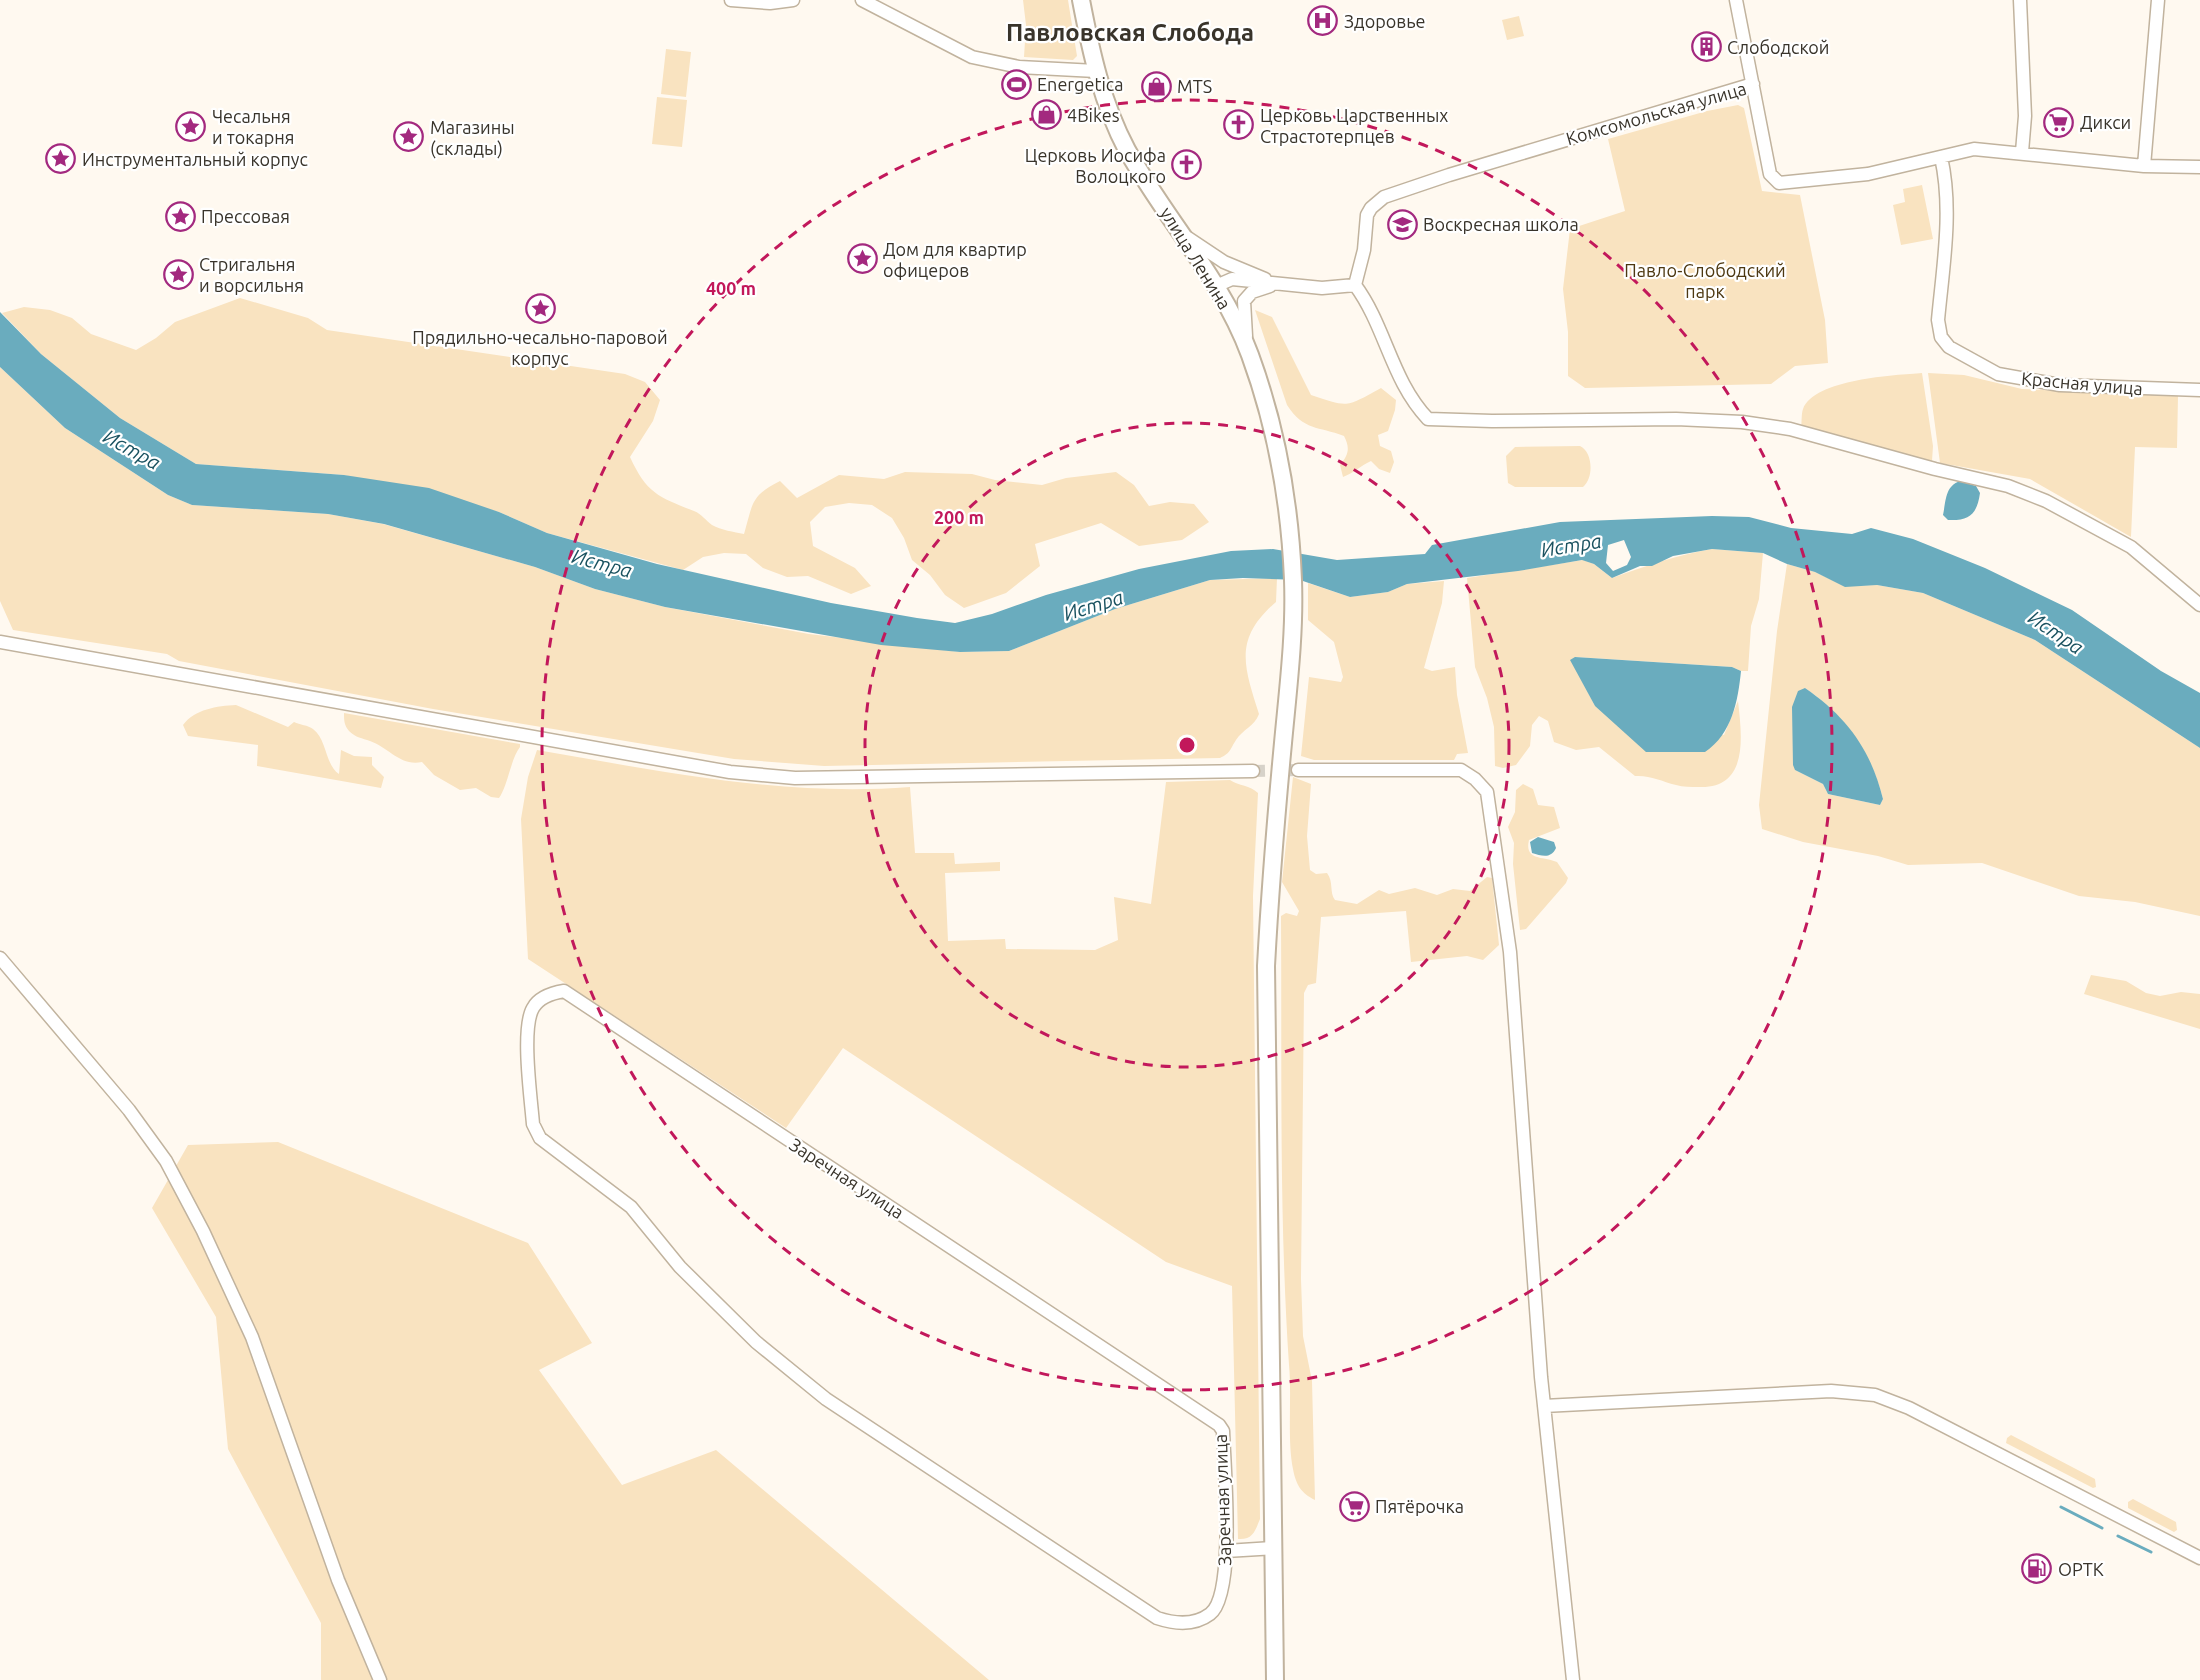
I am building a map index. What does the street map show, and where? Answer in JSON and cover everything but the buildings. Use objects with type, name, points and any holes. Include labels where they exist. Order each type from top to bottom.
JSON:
[{"type":"main road","name":"улица Ленина","points":[[1081,0],[1096,71],[1108,111],[1128,152],[1216,286],[1250,356],[1268,416],[1290,529],[1293,582],[1290,668],[1270,877],[1266,966],[1275,1680]]},
{"type":"street","points":[[731,0],[770,3],[793,0]]},
{"type":"street","points":[[862,0],[880,5],[972,57],[1030,68],[1096,71]]},
{"type":"street","points":[[1736,0],[1753,84]]},
{"type":"street","points":[[2020,0],[2025,116],[2022,152]]},
{"type":"street","points":[[2144,166],[2158,0]]},
{"type":"street","name":"Комсомольская улица","points":[[1355,285],[1364,250],[1367,215],[1371,208],[1384,197],[1449,175],[1753,84],[1770,174],[1779,183],[1868,174],[1974,149],[2144,166],[2200,167]]},
{"type":"street","name":"Красная улица","points":[[1941,157],[1947,181],[1948,218],[1938,320],[1945,343],[1978,365],[2009,376],[2066,385],[2200,390]]},
{"type":"street","points":[[1182,234],[1224,262],[1277,285]]},
{"type":"street","points":[[1216,286],[1232,279],[1322,288],[1355,285],[1369,305],[1402,384],[1428,419],[1492,421],[1676,418],[1742,422],[1790,429],[1935,469],[2008,486],[2046,501],[2131,547],[2200,605]]},
{"type":"street","points":[[1250,356],[1244,324],[1244,301],[1252,292],[1277,285]]},
{"type":"street","points":[[0,642],[730,772],[795,778],[1252,771]]},
{"type":"street","points":[[1298,770],[1461,771],[1475,779],[1487,792],[1510,952],[1544,1406],[1573,1680]]},
{"type":"street","points":[[0,958],[129,1110],[166,1161],[252,1337],[338,1580],[380,1680]]},
{"type":"street","name":"Заречная улица","points":[[564,991],[1219,1425],[1223,1431],[1226,1551],[1224,1588],[1212,1613],[1195,1622],[1173,1623],[1157,1618],[826,1399],[756,1342],[680,1267],[631,1207],[540,1138],[532,1124],[527,1026],[533,1008],[549,994],[564,991]]},
{"type":"street","points":[[1544,1406],[1822,1391],[1875,1395],[1909,1408],[2200,1558]]},
{"type":"street","points":[[1226,1551],[1274,1548]]},
{"type":"green space","points":[[1023,0],[1068,0],[1077,56],[1073,60],[1024,57],[1026,25]]},
{"type":"green space","points":[[1519,16],[1524,36],[1507,40],[1502,20]]},
{"type":"green space","points":[[666,49],[691,52],[686,97],[661,94]]},
{"type":"green space","points":[[657,97],[687,100],[682,147],[652,144]]},
{"type":"green space","name":"Павло-Слободский парк","points":[[1738,105],[1744,108],[1762,191],[1800,195],[1825,320],[1828,363],[1795,366],[1771,384],[1585,388],[1568,376],[1568,332],[1563,289],[1570,229],[1625,211],[1608,139],[1707,111]]},
{"type":"green space","points":[[1922,185],[1933,239],[1901,245],[1893,205],[1905,202],[1903,189]]},
{"type":"green space","points":[[240,298],[308,318],[327,330],[625,374],[645,382],[660,400],[653,421],[630,457],[636,469],[655,493],[697,512],[712,525],[728,531],[744,534],[751,508],[758,496],[780,481],[797,498],[839,475],[884,479],[905,472],[972,474],[995,480],[1042,485],[1066,478],[1116,472],[1134,485],[1149,506],[1170,502],[1194,504],[1209,522],[1182,540],[1139,546],[1101,523],[1035,544],[1040,566],[1006,593],[964,608],[945,595],[930,575],[912,560],[904,538],[892,518],[872,505],[849,503],[825,507],[810,522],[813,546],[855,568],[871,586],[851,594],[808,576],[787,577],[763,568],[746,554],[724,553],[703,557],[683,570],[547,533],[499,512],[344,475],[196,464],[120,418],[41,354],[2,313],[24,307],[50,310],[72,318],[91,334],[136,350],[156,338],[175,322]]},
{"type":"green space","points":[[1255,310],[1272,317],[1311,395],[1348,404],[1381,388],[1396,400],[1388,431],[1378,435],[1380,446],[1391,451],[1394,462],[1390,473],[1379,469],[1371,461],[1343,477],[1340,465],[1348,448],[1344,436],[1306,424],[1287,405]]},
{"type":"green space","points":[[0,367],[65,428],[168,495],[192,505],[328,514],[383,524],[535,567],[595,589],[665,607],[809,634],[960,652],[1009,651],[1115,609],[1210,580],[1277,578],[1276,602],[1262,615],[1253,628],[1246,654],[1249,681],[1259,714],[1228,752],[1220,758],[824,766],[734,759],[433,709],[179,661],[167,654],[13,630],[0,601]]},
{"type":"green space","points":[[1922,373],[1933,446],[1932,461],[1801,429],[1803,409],[1810,399],[1823,391],[1857,380]]},
{"type":"green space","points":[[1928,373],[1964,375],[2022,389],[2178,396],[2177,448],[2135,447],[2131,537],[2030,479],[1940,463]]},
{"type":"green space","points":[[1580,446],[1590,459],[1589,478],[1583,487],[1515,487],[1508,483],[1506,456],[1515,447]]},
{"type":"green space","points":[[1712,549],[1763,553],[1759,599],[1751,626],[1748,671],[1732,667],[1576,657],[1576,664],[1595,706],[1724,735],[1738,701],[1741,744],[1739,758],[1727,779],[1715,785],[1690,787],[1651,777],[1635,776],[1599,747],[1576,750],[1554,742],[1548,721],[1539,716],[1532,725],[1530,746],[1516,765],[1503,768],[1495,766],[1494,727],[1487,698],[1475,667],[1467,578],[1583,560],[1594,564],[1612,578],[1649,565]]},
{"type":"green space","points":[[1787,564],[1815,572],[1845,586],[1877,585],[1923,593],[2035,640],[2200,748],[2200,916],[2135,902],[2079,896],[1982,863],[1908,865],[1878,856],[1803,842],[1762,829],[1759,805],[1777,631]],"holes":[[[1805,688],[1844,723],[1864,750],[1883,799],[1880,805],[1828,794],[1823,784],[1795,770]]]},
{"type":"green space","points":[[1444,581],[1442,603],[1424,668],[1432,671],[1455,667],[1457,695],[1468,753],[1457,754],[1454,760],[1314,760],[1301,756],[1309,677],[1341,682],[1343,677],[1334,642],[1308,620],[1308,583],[1350,597],[1388,592],[1407,584]]},
{"type":"green space","points":[[236,705],[288,727],[294,722],[313,729],[321,739],[331,765],[339,774],[341,750],[354,756],[372,757],[372,765],[384,777],[381,788],[257,766],[258,745],[188,736],[183,725],[194,715],[214,708]]},
{"type":"green space","points":[[344,713],[520,744],[520,747],[499,798],[491,797],[476,788],[460,790],[434,775],[422,762],[408,762],[377,744],[354,735],[346,727]]},
{"type":"green space","points":[[537,750],[676,774],[769,785],[863,789],[910,787],[915,853],[954,853],[955,864],[1000,862],[1000,871],[945,873],[948,941],[1005,939],[1006,949],[1095,950],[1118,940],[1114,897],[1151,904],[1166,782],[1230,780],[1252,788],[1258,793],[1253,896],[1260,1519],[1250,1536],[1238,1539],[1232,1286],[1166,1262],[843,1048],[786,1128],[528,959],[521,819],[528,777]]},
{"type":"green space","points":[[1293,777],[1311,784],[1307,836],[1310,870],[1316,874],[1327,873],[1335,900],[1357,904],[1379,890],[1389,894],[1415,888],[1437,895],[1453,889],[1470,891],[1487,877],[1492,878],[1499,945],[1483,960],[1467,956],[1411,962],[1406,911],[1321,917],[1316,983],[1308,985],[1304,993],[1301,1279],[1303,1336],[1312,1381],[1315,1500],[1298,1484],[1291,1458],[1284,1253],[1281,916],[1286,913],[1297,916],[1299,911],[1282,882]]},
{"type":"green space","points":[[1523,784],[1533,789],[1538,805],[1554,807],[1560,828],[1529,840],[1529,851],[1536,857],[1557,862],[1568,878],[1526,929],[1520,930],[1513,864],[1514,843],[1508,827],[1515,812],[1516,790]]},
{"type":"green space","points":[[2091,975],[2126,981],[2146,993],[2160,996],[2181,992],[2200,994],[2200,1029],[2084,994]]},
{"type":"green space","points":[[278,1142],[528,1243],[592,1343],[539,1370],[622,1485],[716,1450],[989,1680],[321,1680],[321,1623],[228,1449],[216,1317],[152,1208],[188,1145]]},
{"type":"green space","points":[[2011,1435],[2095,1479],[2096,1487],[2093,1488],[2006,1443],[2007,1438]]},
{"type":"green space","points":[[2133,1499],[2176,1522],[2177,1530],[2174,1532],[2128,1508],[2128,1502]]},
{"type":"water","name":"Истра","points":[[0,312],[41,354],[120,418],[196,464],[344,475],[429,488],[499,512],[547,533],[657,564],[831,603],[955,623],[1139,569],[1231,551],[1273,549],[1337,560],[1425,554],[1432,545],[1560,522],[1712,516],[1749,517],[1791,528],[1852,534],[1871,528],[1913,539],[1985,568],[2072,610],[2161,671],[2200,693],[2200,748],[2035,640],[1923,593],[1877,585],[1845,587],[1815,572],[1787,564],[1763,553],[1712,549],[1673,556],[1652,566],[1640,566],[1612,578],[1594,564],[1582,560],[1518,571],[1407,584],[1388,592],[1350,597],[1300,580],[1243,578],[1210,580],[1115,609],[1009,651],[960,652],[881,645],[665,607],[595,589],[535,567],[384,524],[328,514],[192,505],[168,495],[65,428],[0,367]],"holes":[[[1624,540],[1631,557],[1627,565],[1613,571],[1606,563],[1608,545]]]},
{"type":"water","points":[[1960,481],[1976,486],[1980,493],[1977,506],[1967,517],[1948,520],[1943,515],[1947,495],[1951,486]]},
{"type":"water","points":[[1575,657],[1732,667],[1741,671],[1732,716],[1722,736],[1705,752],[1646,752],[1595,706],[1570,660]]},
{"type":"water","points":[[1805,688],[1845,723],[1864,750],[1878,781],[1883,799],[1880,805],[1828,794],[1823,784],[1795,770],[1792,707],[1798,691]]},
{"type":"water","points":[[1538,837],[1554,842],[1556,848],[1552,854],[1543,856],[1532,853],[1530,842]]},
{"type":"waterway","points":[[2061,1507],[2102,1528]]},
{"type":"waterway","points":[[2118,1536],[2151,1552]]},
{"type":"tunnel","points":[[1253,771],[1298,770]]},
{"type":"place","name":"Здоровье","points":[[1323,21]]},
{"type":"place","name":"Слободской","points":[[1706,47]]},
{"type":"place","name":"Energetica","points":[[1016,84]]},
{"type":"place","name":"MTS","points":[[1156,86]]},
{"type":"place","name":"4Bikes","points":[[1046,115]]},
{"type":"place","name":"Дикси","points":[[2059,122]]},
{"type":"place","name":"Церковь Царственных Страстотерпцев","points":[[1239,125]]},
{"type":"place","name":"Чесальня и токарня","points":[[191,126]]},
{"type":"place","name":"Магазины (склады)","points":[[409,137]]},
{"type":"place","name":"Инструментальный корпус","points":[[61,159]]},
{"type":"place","name":"Церковь Иосифа Волоцкого","points":[[1187,165]]},
{"type":"place","name":"Прессовая","points":[[180,216]]},
{"type":"place","name":"Воскресная школа","points":[[1402,224]]},
{"type":"place","name":"Дом для квартир офицеров","points":[[862,259]]},
{"type":"place","name":"Стригальня и ворсильня","points":[[178,274]]},
{"type":"place","name":"Прядильно-чесально-паровой корпус","points":[[540,308]]},
{"type":"place","name":"Пятёрочка","points":[[1354,1506]]},
{"type":"place","name":"ОРТК","points":[[2037,1569]]},
{"type":"district","name":"Павловская Слобода","points":[[1130,32]]}]
